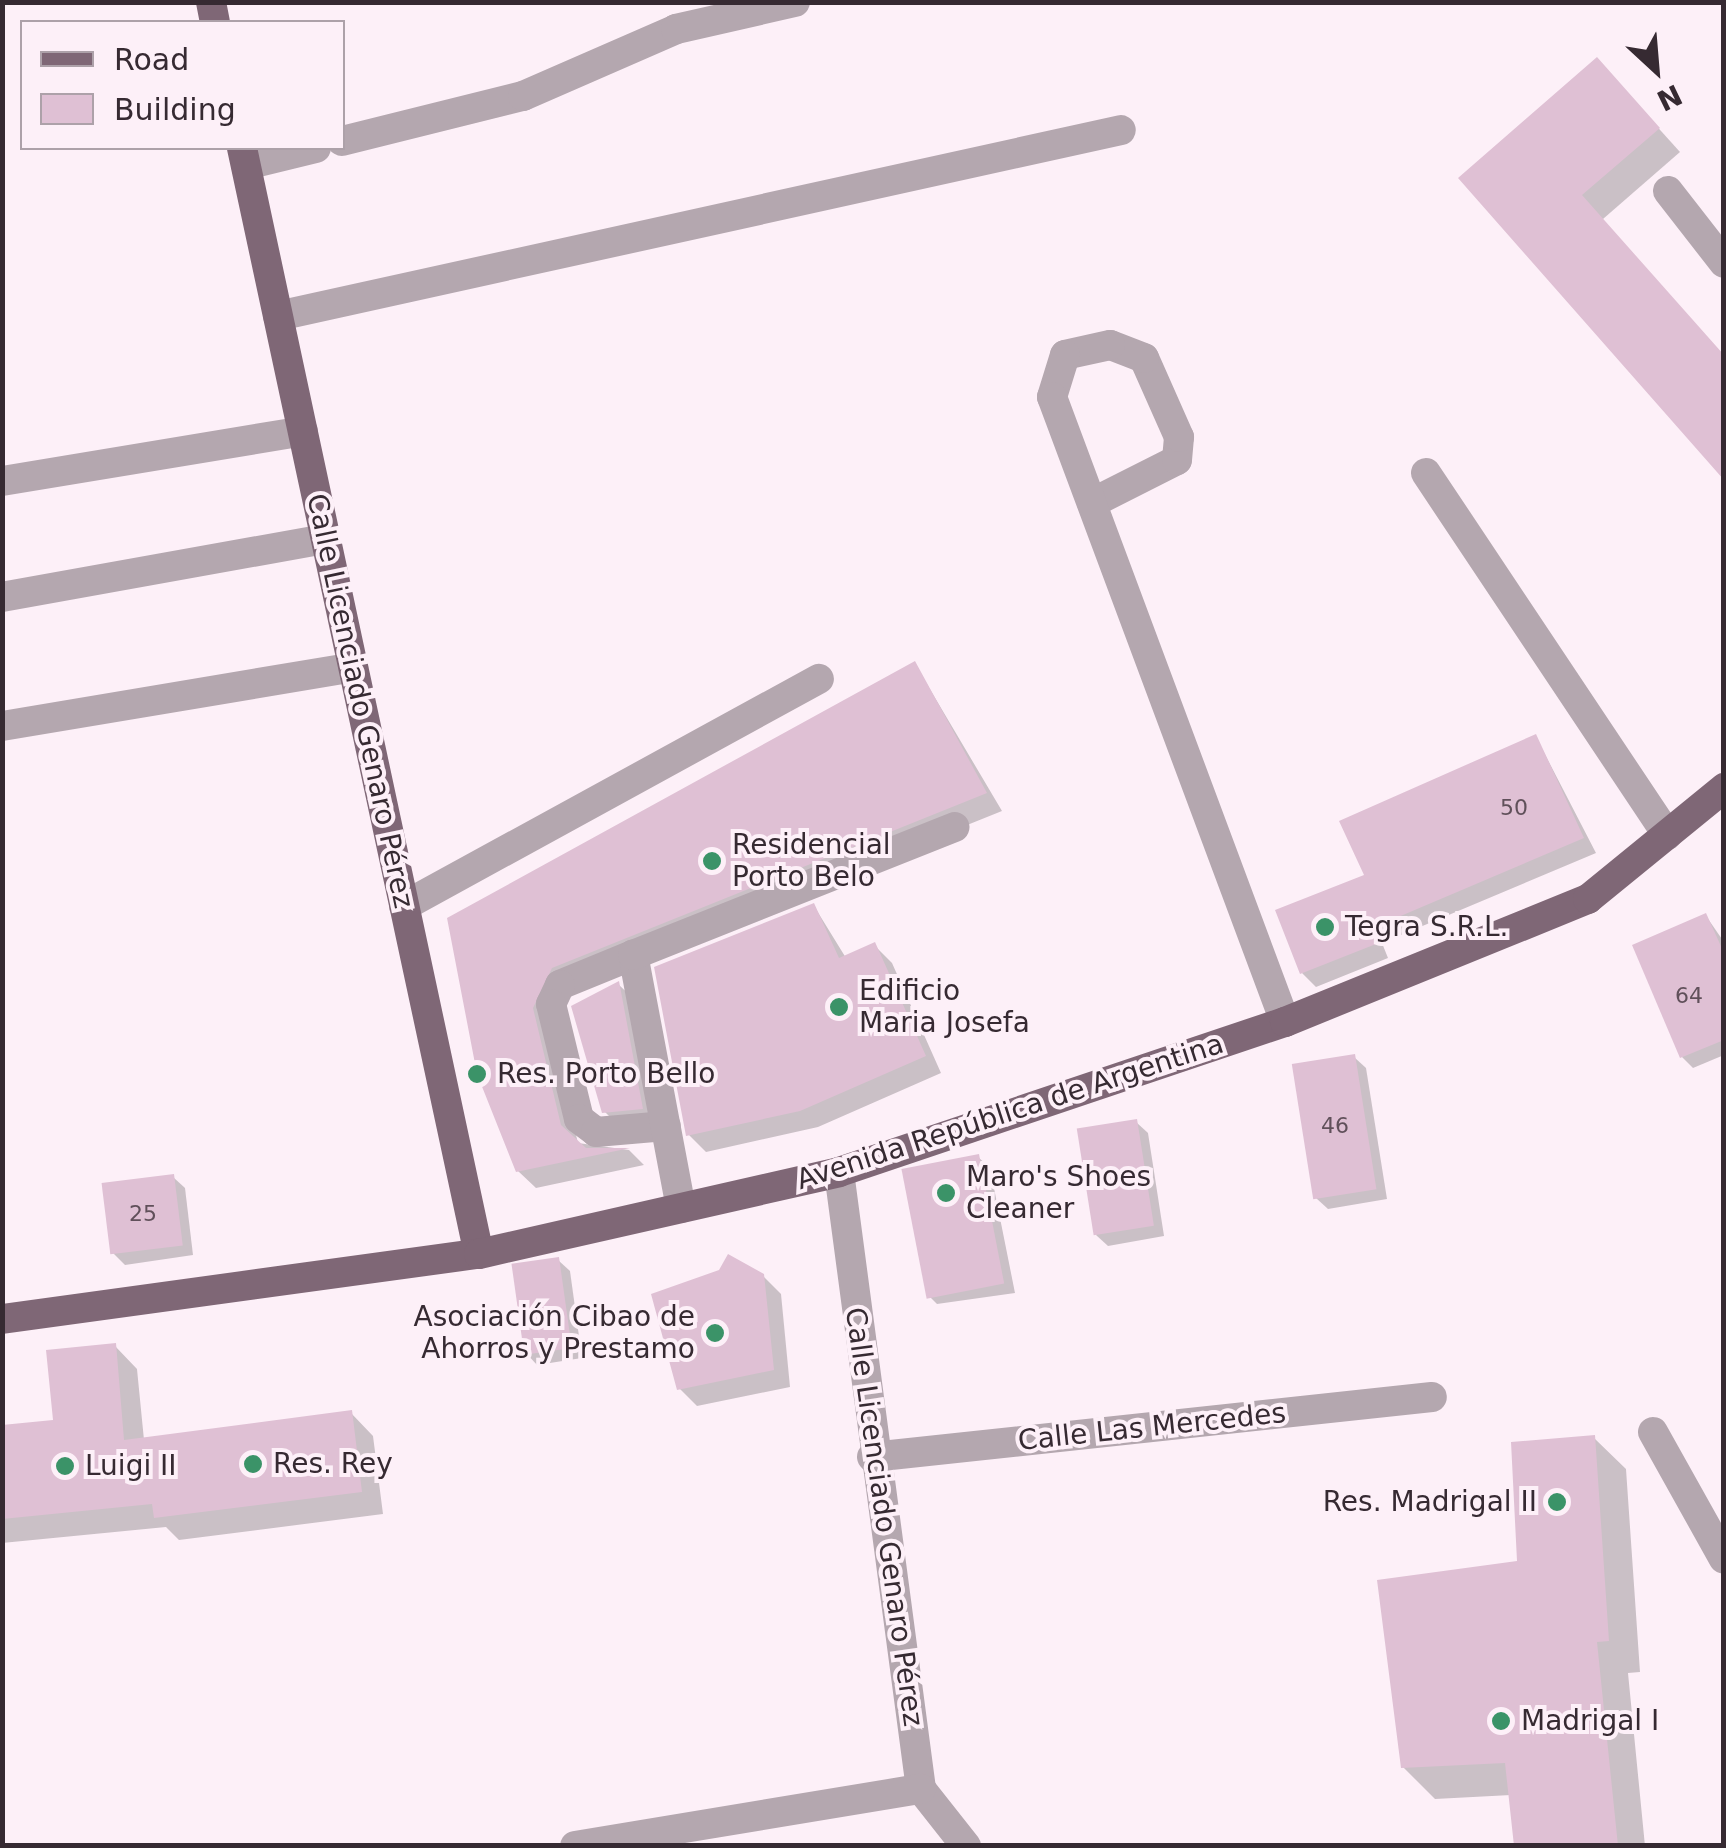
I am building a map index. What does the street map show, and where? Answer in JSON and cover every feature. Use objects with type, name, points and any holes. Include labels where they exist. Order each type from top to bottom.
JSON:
[{"type":"main road","name":"Calle Licenciado Genaro Pérez","points":[[244,156],[479,1254]]},
{"type":"main road","name":"Avenida República de Argentina","points":[[2,1319],[479,1254],[839,1172],[1285,1022],[1588,900],[1724,788]]},
{"type":"street","points":[[345,140],[523,96],[676,30],[795,2]]},
{"type":"street","points":[[278,316],[1121,130]]},
{"type":"street","points":[[244,156],[298,150]]},
{"type":"street","points":[[1668,191],[1724,264]]},
{"type":"street","points":[[1092,503],[1177,460],[1178,437],[1144,358],[1110,345],[1065,356],[1052,397],[1285,1022]]},
{"type":"street","points":[[2,481],[303,432]]},
{"type":"street","points":[[1426,472],[1668,835]]},
{"type":"street","points":[[2,597],[326,539]]},
{"type":"street","points":[[2,726],[353,667]]},
{"type":"street","points":[[404,906],[819,679]]},
{"type":"street","points":[[666,1126],[596,1132],[579,1119],[551,1004],[560,984],[954,827]]},
{"type":"street","points":[[633,955],[682,1208]]},
{"type":"street","name":"Calle Licenciado Genaro Pérez","points":[[839,1172],[872,1457],[922,1788],[966,1846]]},
{"type":"street","name":"Calle Las Mercedes","points":[[872,1457],[1432,1397]]},
{"type":"street","points":[[1653,1432],[1724,1559]]},
{"type":"street","points":[[576,1846],[922,1788]]},
{"type":"building","points":[[1597,57],[1660,128],[1582,195],[1724,355],[1724,480],[1458,178]]},
{"type":"building","name":"Residencial Porto Belo","points":[[915,661],[987,793],[552,968],[533,1008],[561,1125],[586,1148],[630,1148],[516,1172],[477,1074],[447,918]]},
{"type":"building","points":[[1536,734],[1584,838],[1370,929],[1376,944],[1300,974],[1275,910],[1364,875],[1339,821]]},
{"type":"building","points":[[814,903],[839,958],[875,942],[926,1056],[800,1111],[686,1136],[654,967]]},
{"type":"building","points":[[1706,913],[1724,953],[1724,1040],[1680,1058],[1632,945]]},
{"type":"building","points":[[619,981],[643,1109],[602,1113],[571,1006]]},
{"type":"building","points":[[1355,1054],[1376,1189],[1313,1199],[1292,1064]]},
{"type":"building","points":[[1137,1119],[1154,1226],[1094,1235],[1077,1129]]},
{"type":"building","points":[[979,1154],[1004,1284],[927,1299],[901,1169]]},
{"type":"building","points":[[174,1174],[183,1245],[110,1254],[102,1183]]},
{"type":"building","name":"Asociación Cibao de Ahorros y Prestamo","points":[[728,1254],[764,1274],[774,1370],[677,1390],[651,1294],[719,1270]]},
{"type":"building","points":[[559,1257],[572,1348],[524,1355],[511,1264]]},
{"type":"building","points":[[116,1343],[124,1440],[352,1410],[362,1492],[154,1518],[152,1504],[2,1519],[2,1425],[53,1420],[46,1350]]},
{"type":"building","points":[[1595,1435],[1609,1641],[1597,1642],[1618,1846],[1514,1846],[1505,1763],[1401,1768],[1377,1580],[1517,1561],[1511,1442]]},
{"type":"place","name":"Residencial Porto Belo","points":[[712,861]]},
{"type":"place","name":"Tegra S.R.L.","points":[[1325,927]]},
{"type":"place","name":"Edificio Maria Josefa","points":[[839,1007]]},
{"type":"place","name":"Res. Porto Bello","points":[[477,1074]]},
{"type":"place","name":"Maro's Shoes Cleaner","points":[[946,1193]]},
{"type":"place","name":"Asociación Cibao de Ahorros y Prestamo","points":[[715,1333]]},
{"type":"place","name":"Res. Rey","points":[[253,1464]]},
{"type":"place","name":"Luigi II","points":[[65,1466]]},
{"type":"place","name":"Res. Madrigal II","points":[[1557,1502]]},
{"type":"place","name":"Madrigal I","points":[[1501,1721]]}]
